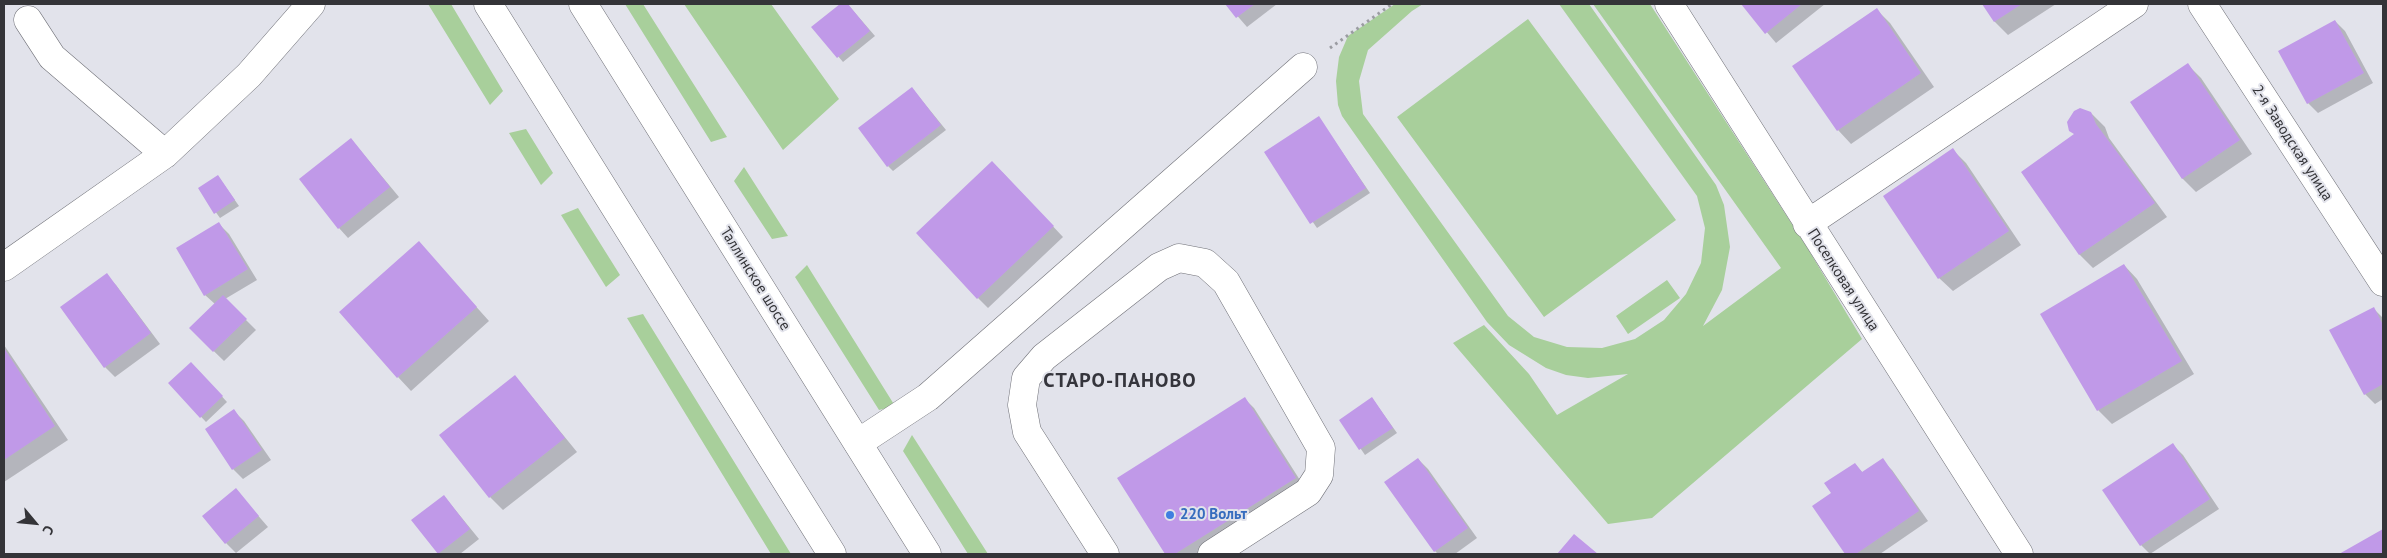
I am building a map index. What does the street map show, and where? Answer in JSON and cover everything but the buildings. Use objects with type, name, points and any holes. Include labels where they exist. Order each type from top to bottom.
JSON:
[{"type":"main road","points":[[4,267],[165,154],[250,75],[312,4]]},
{"type":"main road","points":[[488,4],[832,554]]},
{"type":"main road","name":"Таллинское шоссе","points":[[583,4],[927,554]]},
{"type":"main road","name":"Поселковая улица","points":[[1669,4],[1807,224],[2019,554]]},
{"type":"main road","points":[[1807,224],[2134,4]]},
{"type":"main road","name":"2-я Заводская улица","points":[[2202,4],[2383,282]]},
{"type":"main road","points":[[28,20],[52,57],[165,154]]},
{"type":"main road","points":[[858,443],[928,397],[1303,67]]},
{"type":"main road","points":[[1105,554],[1027,432],[1022,405],[1026,378],[1044,357],[1120,297],[1159,267],[1179,258],[1205,263],[1226,282],[1321,448],[1319,475],[1308,492],[1212,554]]},
{"type":"path","points":[[1303,67],[1392,4]]},
{"type":"green space","points":[[428,4],[451,4],[503,91],[490,105]]},
{"type":"green space","points":[[625,4],[643,4],[727,137],[711,142]]},
{"type":"green space","points":[[684,4],[771,4],[839,99],[783,150]]},
{"type":"green space","points":[[1395,4],[1423,4],[1412,11],[1368,50],[1359,81],[1363,114],[1508,316],[1534,337],[1567,347],[1602,348],[1635,339],[1664,320],[1686,294],[1701,263],[1705,228],[1697,196],[1559,4],[1589,4],[1716,185],[1724,205],[1730,247],[1722,290],[1703,326],[1781,268],[1593,4],[1650,4],[1808,249],[1862,339],[1652,518],[1608,524],[1453,343],[1484,325],[1529,374],[1557,415],[1628,374],[1588,378],[1566,375],[1546,368],[1509,345],[1487,322],[1342,116],[1338,105],[1336,81],[1339,57],[1348,36]]},
{"type":"green space","points":[[1528,19],[1676,220],[1544,317],[1397,117]]},
{"type":"green space","points":[[526,129],[553,173],[541,185],[509,133]]},
{"type":"green space","points":[[744,167],[788,236],[772,239],[734,181]]},
{"type":"green space","points":[[578,208],[620,275],[606,287],[561,215]]},
{"type":"green space","points":[[807,265],[895,406],[879,410],[795,277]]},
{"type":"green space","points":[[1667,280],[1680,298],[1628,334],[1616,316]]},
{"type":"green space","points":[[643,314],[791,554],[771,554],[627,318]]},
{"type":"green space","points":[[912,435],[988,554],[968,554],[903,451]]},
{"type":"place","name":"220 Вольт","points":[[1170,515]]},
{"type":"district","name":"СТАРО-ПАНОВО","points":[[1120,381]]}]
